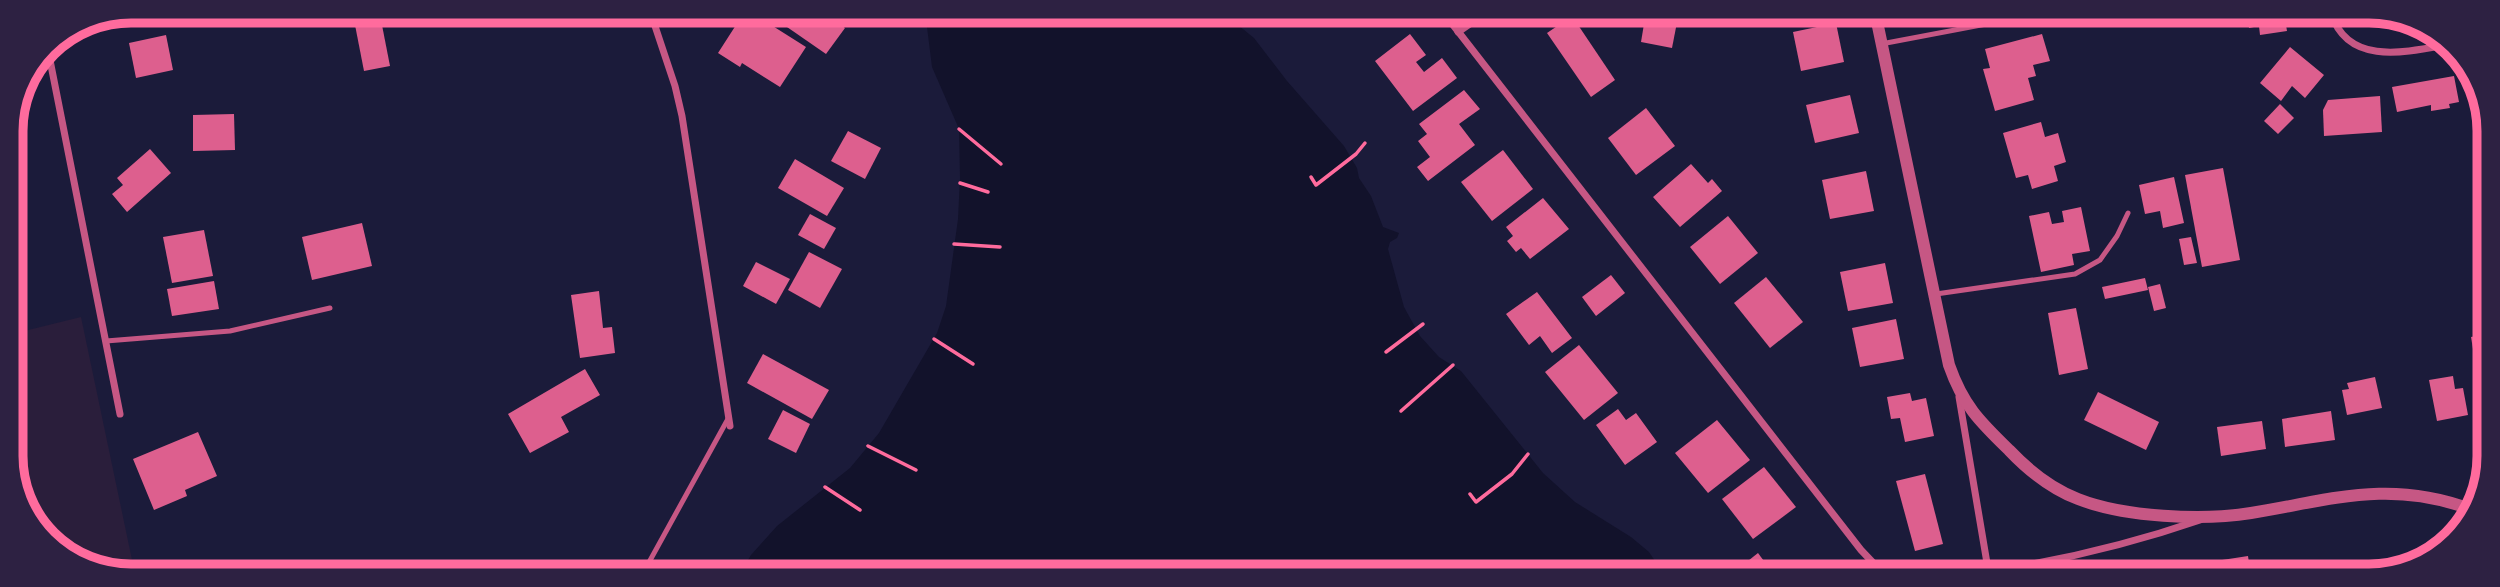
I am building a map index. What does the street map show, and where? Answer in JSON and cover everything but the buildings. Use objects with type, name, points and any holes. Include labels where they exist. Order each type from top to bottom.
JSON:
[{"type":"street","points":[[654,23],[675,86],[687,140],[730,422]]},
{"type":"street","points":[[1451,23],[1874,564]]},
{"type":"street","points":[[1458,33],[1472,23]]},
{"type":"street","points":[[1877,23],[1941,338],[1958,390],[1988,564]]},
{"type":"street","points":[[2336,23],[2342,36],[2361,48],[2395,51],[2436,46]]},
{"type":"street","points":[[50,60],[120,414]]},
{"type":"street","points":[[1958,390],[1970,410],[2034,473],[2076,498],[2122,509],[2206,518],[2380,492],[2426,496],[2464,507]]},
{"type":"street","points":[[2035,564],[2106,548],[2206,518]]},
{"type":"lane","points":[[1881,44],[1992,23]]},
{"type":"lane","points":[[1933,295],[2076,274],[2101,260],[2128,213]]},
{"type":"lane","points":[[106,341],[230,331],[330,308]]},
{"type":"lane","points":[[648,564],[730,422]]},
{"type":"path","points":[[959,129],[1001,164]]},
{"type":"path","points":[[1311,177],[1316,185],[1356,154],[1365,143]]},
{"type":"path","points":[[960,183],[988,192]]},
{"type":"path","points":[[954,244],[1000,247]]},
{"type":"path","points":[[1386,352],[1423,324]]},
{"type":"path","points":[[934,339],[973,364]]},
{"type":"path","points":[[1401,411],[1452,365]]},
{"type":"path","points":[[868,446],[916,470]]},
{"type":"path","points":[[1470,494],[1476,502],[1512,474],[1528,454]]},
{"type":"path","points":[[825,487],[860,510]]},
{"type":"shaded area","points":[[926,23],[1236,23],[1254,38],[1287,81],[1344,146],[1371,196],[1383,227],[1399,233],[1397,238],[1390,242],[1388,249],[1404,307],[1420,336],[1439,357],[1461,371],[1543,473],[1575,502],[1631,537],[1649,552],[1657,564],[746,564],[777,526],[850,468],[879,433],[937,333],[946,306],[958,219],[960,178],[959,129],[932,67]]},
{"type":"shaded area","points":[[81,317],[133,564],[110,562],[77,550],[54,533],[34,504],[28,491],[23,456],[23,331]]}]
